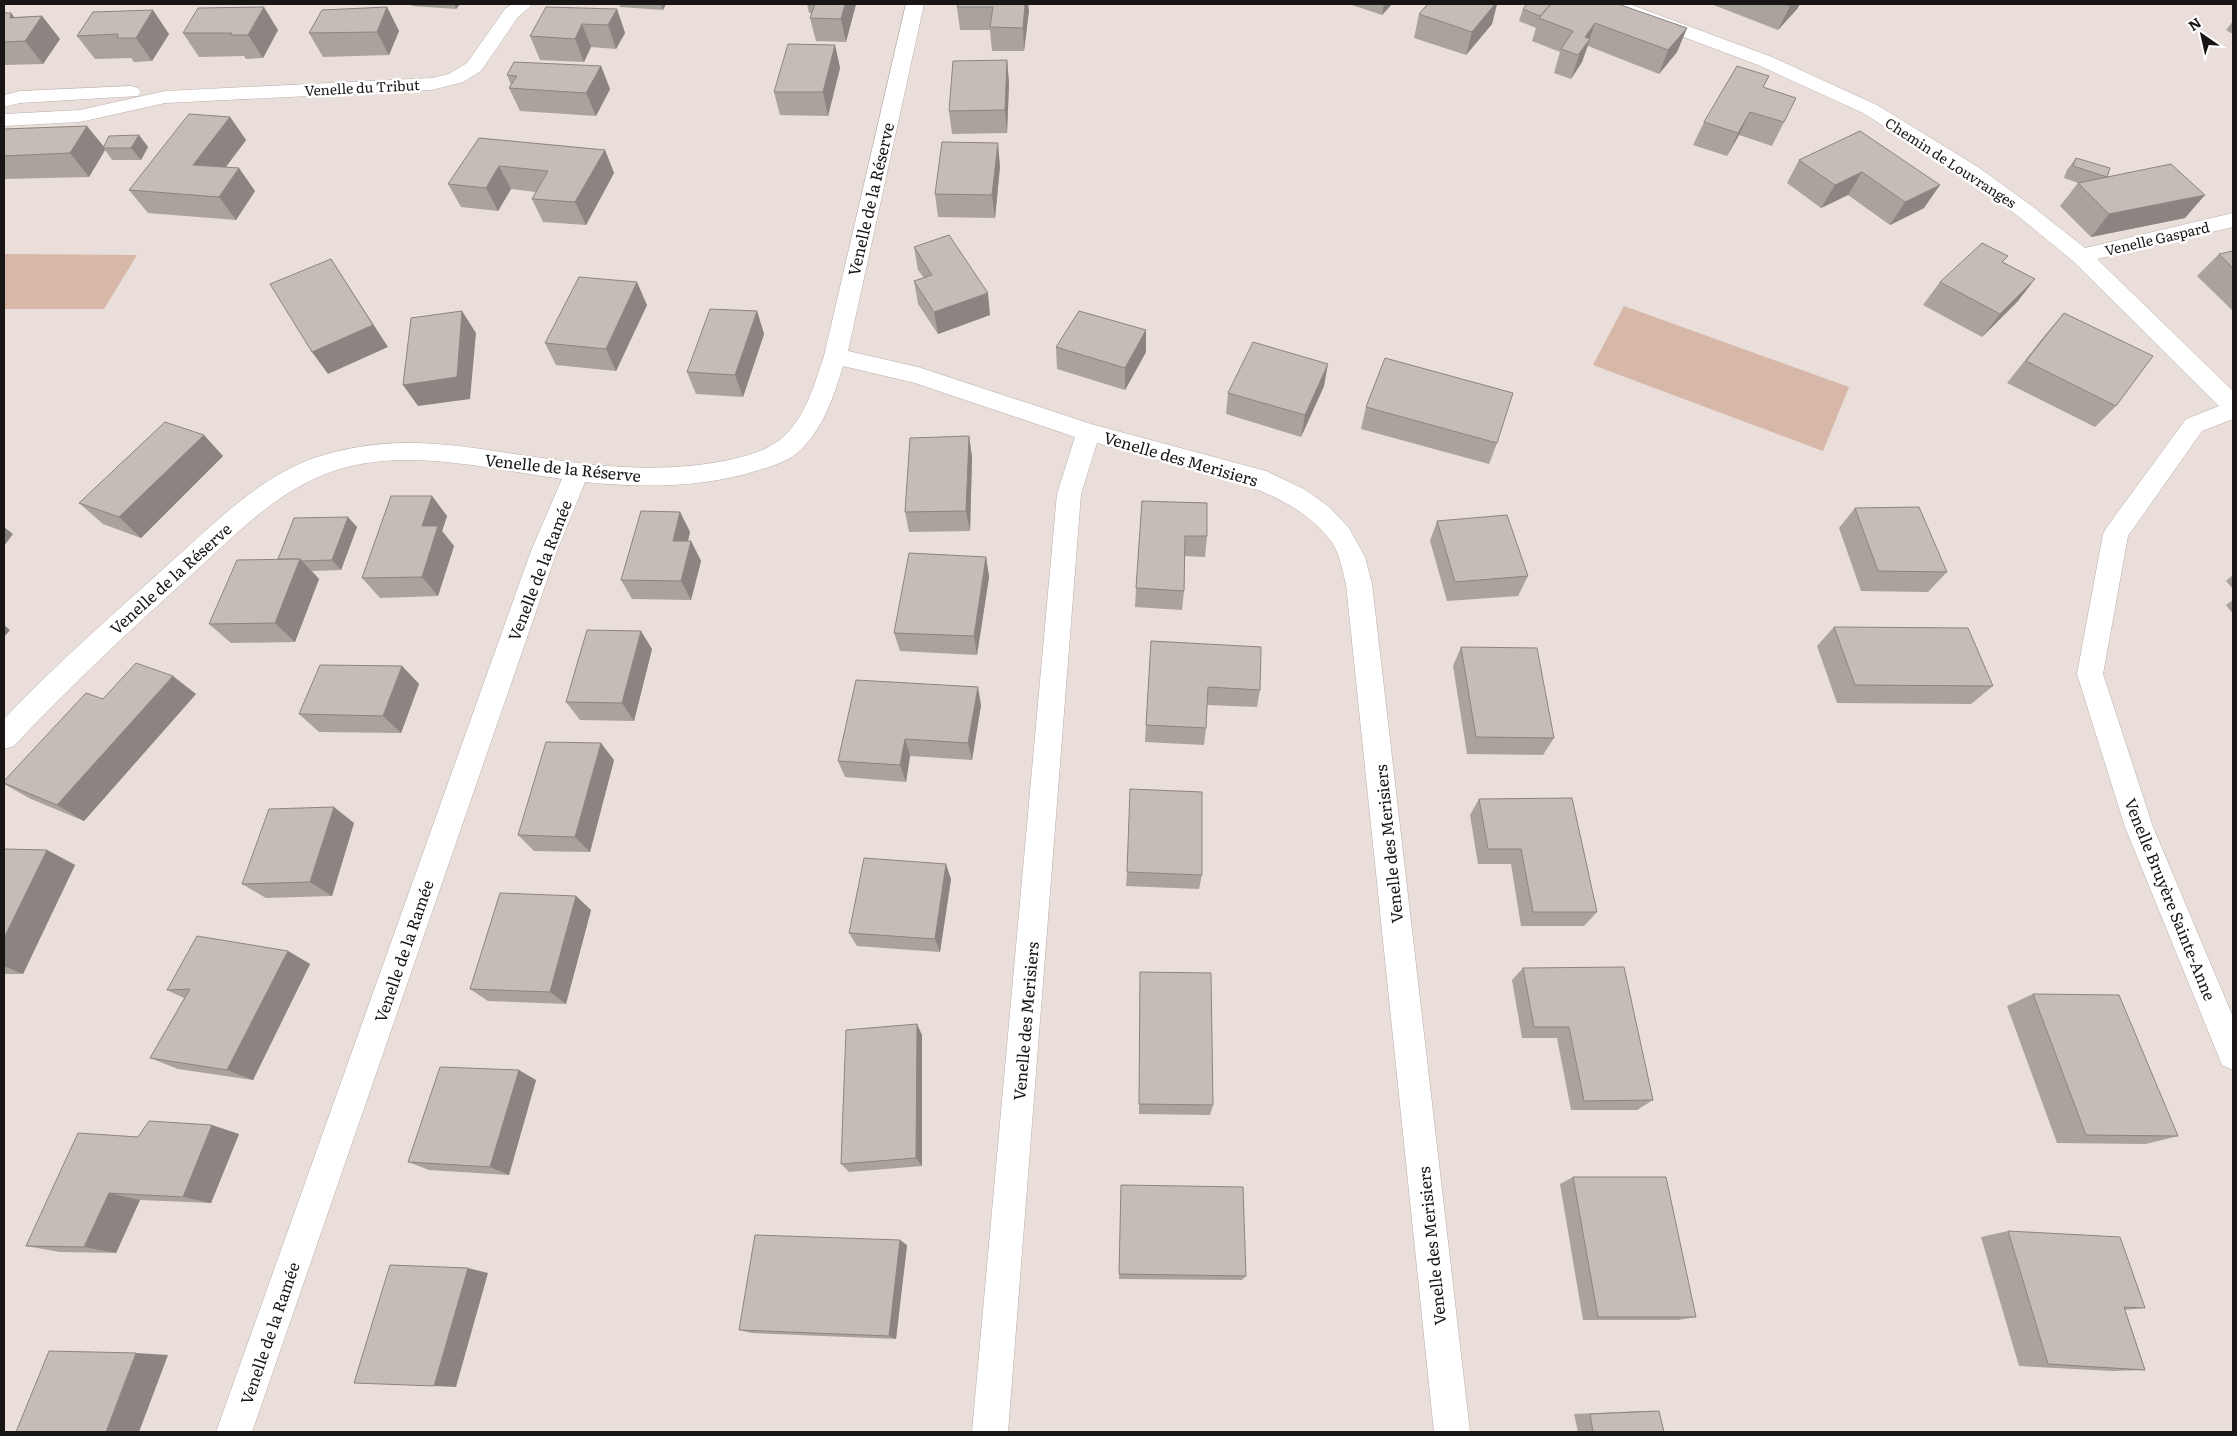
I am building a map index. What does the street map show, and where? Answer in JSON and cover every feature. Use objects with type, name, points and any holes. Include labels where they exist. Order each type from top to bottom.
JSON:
[{"type":"street","name":"Venelle du Tribut","points":[[4,120],[80,116],[165,97],[432,84],[448,80],[474,67],[511,13],[524,4]]},
{"type":"street","name":"Venelle de la Réserve","points":[[4,737],[78,662],[251,505],[290,480],[320,465],[356,455],[392,451],[497,460],[577,472],[651,477],[722,471],[769,458],[792,444],[806,427],[822,399],[834,356],[915,4]]},
{"type":"street","name":"Chemin de Louvranges","points":[[1614,4],[1765,61],[1870,109],[1971,172],[2025,211],[2081,256],[2233,405]]},
{"type":"street","name":"Venelle du Tribut","points":[[4,101],[20,97],[139,91],[165,97]]},
{"type":"street","name":"Venelle Gaspard","points":[[2081,256],[2233,220]]},
{"type":"street","name":"Venelle des Merisiers","points":[[834,356],[918,375],[1088,432],[1257,478],[1295,496],[1319,513],[1340,535],[1352,557],[1359,584],[1452,1432]]},
{"type":"street","name":"Venelle Bruyère Sainte-Anne","points":[[2233,410],[2194,425],[2116,534],[2090,674],[2139,827],[2233,1054]]},
{"type":"street","name":"Venelle des Merisiers","points":[[990,1432],[1069,494],[1088,432]]},
{"type":"street","name":"Venelle de la Ramée","points":[[234,1432],[540,560],[577,472]]},
{"type":"street","points":[[2203,980],[2233,1018]]},
{"type":"shaded area","points":[[4,254],[137,255],[104,309],[4,309]]},
{"type":"shaded area","points":[[1624,306],[1849,387],[1823,451],[1593,365]]},
{"type":"building","points":[[815,4],[845,4],[841,19],[810,18]]},
{"type":"building","points":[[958,4],[1025,4],[1023,28],[990,27],[993,7],[957,7]]},
{"type":"building","points":[[1428,4],[1495,4],[1472,32],[1419,14]]},
{"type":"building","points":[[1527,4],[1551,4],[1540,16],[1523,9]]},
{"type":"building","points":[[1551,4],[1618,4],[1687,28],[1668,50],[1595,23],[1585,37],[1590,39],[1578,55],[1561,49],[1573,31],[1539,18]]},
{"type":"building","points":[[264,7],[248,35],[231,35],[232,33],[183,33],[198,8]]},
{"type":"building","points":[[387,7],[377,32],[309,33],[322,10]]},
{"type":"building","points":[[546,7],[617,9],[608,25],[582,24],[575,39],[530,36]]},
{"type":"building","points":[[153,10],[136,38],[117,38],[118,34],[77,36],[93,12]]},
{"type":"building","points":[[4,13],[11,13],[10,18],[42,16],[25,41],[4,42]]},
{"type":"building","points":[[788,44],[835,45],[823,92],[774,92]]},
{"type":"building","points":[[1007,60],[1005,110],[949,111],[953,61]]},
{"type":"building","points":[[514,62],[601,66],[586,93],[509,88],[517,76],[507,75]]},
{"type":"building","points":[[1737,66],[1769,76],[1763,87],[1796,98],[1784,122],[1750,112],[1738,133],[1704,122]]},
{"type":"building","points":[[189,114],[230,117],[193,165],[239,168],[219,197],[129,190]]},
{"type":"building","points":[[87,126],[70,153],[4,156],[4,129]]},
{"type":"building","points":[[1860,131],[1940,185],[1905,202],[1862,172],[1835,185],[1799,160]]},
{"type":"building","points":[[139,135],[131,148],[103,148],[109,136]]},
{"type":"building","points":[[479,138],[605,150],[575,202],[532,199],[548,171],[499,166],[486,188],[448,184]]},
{"type":"building","points":[[942,142],[998,143],[992,195],[935,194]]},
{"type":"building","points":[[2076,158],[2110,168],[2107,177],[2073,166]]},
{"type":"building","points":[[2171,164],[2205,195],[2109,214],[2078,183]]},
{"type":"building","points":[[949,235],[988,293],[934,312],[914,281],[932,275],[914,247]]},
{"type":"building","points":[[1982,243],[2008,256],[2002,262],[2035,279],[2000,314],[1940,282]]},
{"type":"building","points":[[2233,251],[2233,268],[2219,254]]},
{"type":"building","points":[[331,259],[373,325],[312,352],[270,284]]},
{"type":"building","points":[[579,277],[637,282],[606,349],[545,343]]},
{"type":"building","points":[[710,309],[757,311],[735,375],[687,372]]},
{"type":"building","points":[[462,311],[457,377],[403,385],[411,318]]},
{"type":"building","points":[[1079,311],[1146,330],[1125,368],[1056,347]]},
{"type":"building","points":[[2064,313],[2153,356],[2116,406],[2026,361]]},
{"type":"building","points":[[1253,342],[1328,364],[1305,415],[1228,393]]},
{"type":"building","points":[[1385,358],[1513,393],[1497,443],[1366,407]]},
{"type":"building","points":[[165,422],[204,435],[119,517],[79,503]]},
{"type":"building","points":[[969,436],[966,511],[905,512],[910,438]]},
{"type":"building","points":[[391,496],[432,496],[422,526],[438,526],[422,577],[362,578]]},
{"type":"building","points":[[1142,501],[1207,503],[1207,536],[1185,536],[1184,591],[1136,588]]},
{"type":"building","points":[[1919,507],[1947,572],[1878,571],[1855,508]]},
{"type":"building","points":[[641,511],[680,512],[673,541],[691,541],[681,581],[621,580]]},
{"type":"building","points":[[1507,515],[1528,576],[1455,582],[1437,521]]},
{"type":"building","points":[[348,517],[332,560],[302,561],[300,559],[278,559],[294,518]]},
{"type":"building","points":[[909,553],[986,557],[974,636],[894,633]]},
{"type":"building","points":[[300,559],[275,623],[209,624],[237,560]]},
{"type":"building","points":[[1834,627],[1968,628],[1993,686],[1855,685]]},
{"type":"building","points":[[587,630],[641,631],[622,703],[566,702]]},
{"type":"building","points":[[1151,641],[1261,647],[1260,690],[1208,687],[1206,728],[1146,725]]},
{"type":"building","points":[[1461,647],[1537,648],[1554,738],[1476,737]]},
{"type":"building","points":[[136,663],[173,676],[57,805],[4,783],[86,693],[103,699]]},
{"type":"building","points":[[320,665],[402,666],[383,716],[299,714]]},
{"type":"building","points":[[856,680],[978,687],[968,743],[905,739],[900,765],[838,761]]},
{"type":"building","points":[[546,742],[601,743],[575,837],[518,835]]},
{"type":"building","points":[[1130,789],[1202,792],[1202,875],[1127,872]]},
{"type":"building","points":[[1572,798],[1597,912],[1533,912],[1521,849],[1488,849],[1479,799]]},
{"type":"building","points":[[334,807],[310,882],[242,884],[269,809]]},
{"type":"building","points":[[4,849],[47,850],[4,938]]},
{"type":"building","points":[[864,858],[946,864],[935,939],[849,933]]},
{"type":"building","points":[[500,893],[576,896],[550,992],[470,989]]},
{"type":"building","points":[[197,936],[288,951],[227,1070],[150,1058],[190,989],[167,990]]},
{"type":"building","points":[[1624,967],[1653,1100],[1584,1101],[1569,1027],[1534,1027],[1523,968]]},
{"type":"building","points":[[1140,972],[1211,973],[1213,1105],[1139,1104]]},
{"type":"building","points":[[2033,994],[2119,995],[2178,1136],[2086,1135]]},
{"type":"building","points":[[917,1024],[916,1158],[841,1164],[846,1030]]},
{"type":"building","points":[[440,1067],[519,1070],[490,1167],[408,1162]]},
{"type":"building","points":[[149,1121],[212,1125],[183,1197],[109,1193],[84,1247],[26,1246],[78,1133],[138,1137]]},
{"type":"building","points":[[1573,1177],[1666,1177],[1696,1317],[1598,1317]]},
{"type":"building","points":[[1121,1185],[1243,1187],[1246,1276],[1119,1274]]},
{"type":"building","points":[[2008,1231],[2120,1237],[2145,1308],[2124,1307],[2145,1370],[2048,1364]]},
{"type":"building","points":[[755,1235],[900,1240],[889,1336],[739,1330]]},
{"type":"building","points":[[390,1265],[468,1268],[434,1386],[354,1383]]},
{"type":"building","points":[[49,1351],[136,1353],[106,1432],[16,1432]]},
{"type":"building","points":[[1659,1411],[1664,1432],[1593,1432],[1590,1414]]}]
